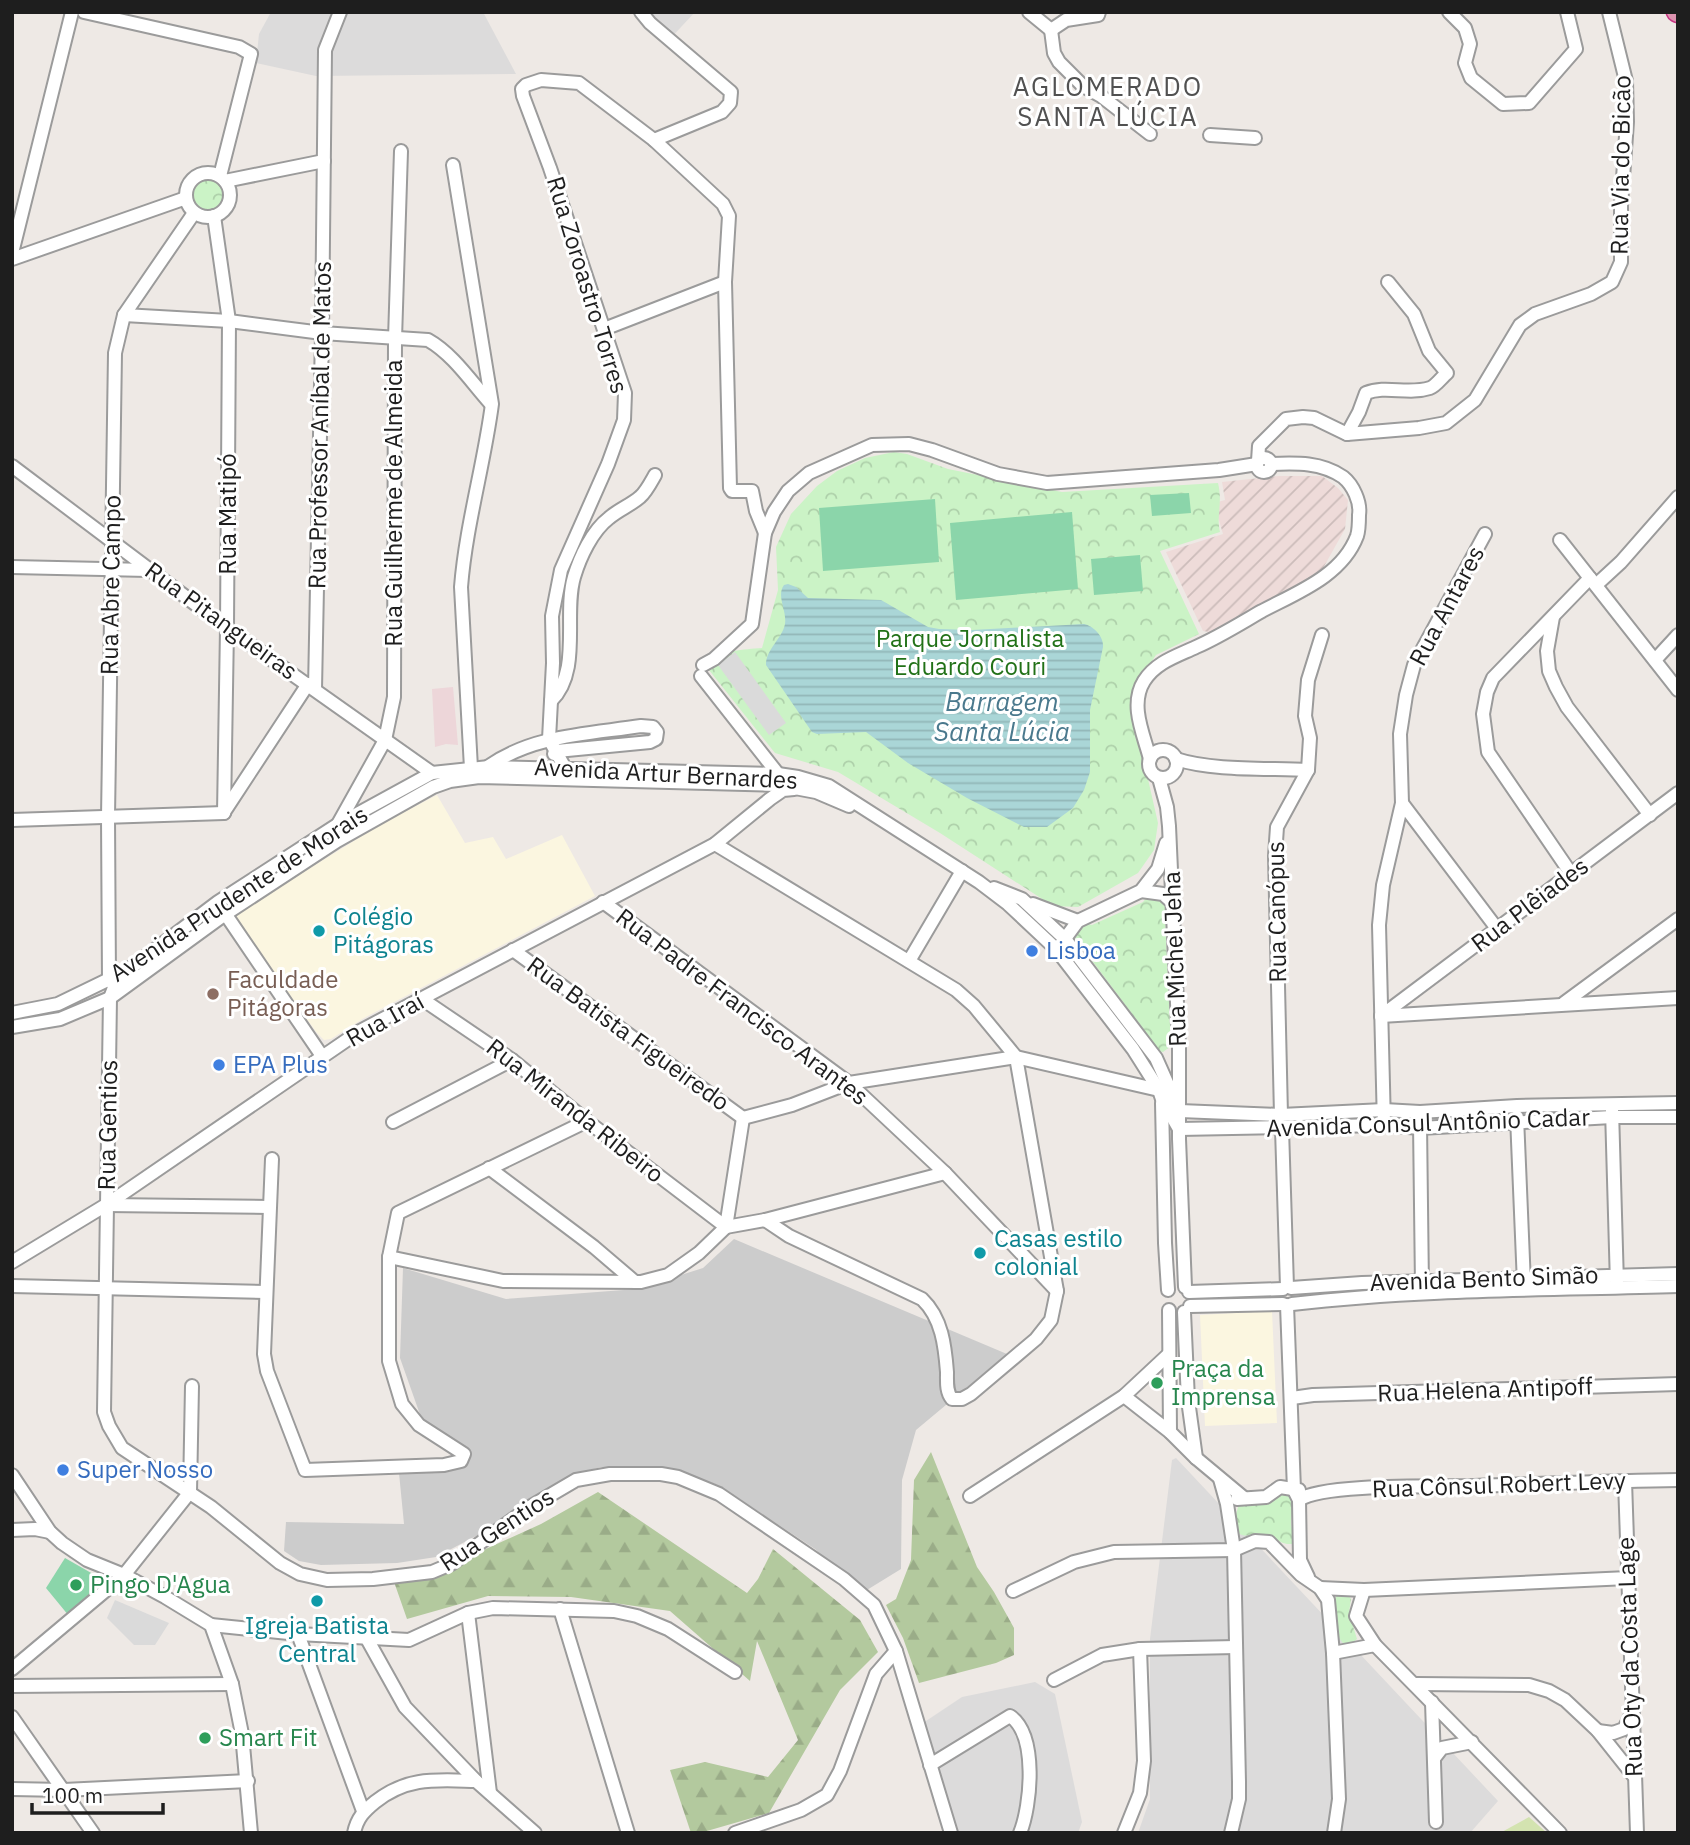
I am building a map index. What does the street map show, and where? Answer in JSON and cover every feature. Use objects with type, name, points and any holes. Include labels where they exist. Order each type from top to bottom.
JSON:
[{"type":"street","points":[[12,253],[18,199],[72,12]]},
{"type":"street","points":[[84,12],[141,31],[239,47],[251,54],[222,178],[230,195],[229,202],[226,208],[214,216],[205,217],[194,213],[186,198],[188,186],[196,176],[208,173],[222,178],[324,161]]},
{"type":"street","name":"Rua Professor Aníbal de Matos","points":[[311,686],[322,333],[325,50],[340,12]]},
{"type":"street","points":[[641,12],[650,23],[731,92],[730,103],[722,112],[654,140],[723,204],[729,216],[725,282],[730,488],[732,491],[752,491],[764,539]]},
{"type":"street","points":[[1029,12],[1051,30],[1054,52],[1059,62],[1083,86],[1101,96],[1150,134]]},
{"type":"street","points":[[1051,30],[1066,20],[1098,15],[1099,12]]},
{"type":"street","points":[[1449,12],[1465,27],[1470,44],[1465,63],[1471,78],[1503,104],[1529,103],[1576,49],[1567,12]]},
{"type":"street","name":"Rua Via do Bicão","points":[[1347,434],[1446,423],[1475,400],[1521,325],[1535,314],[1612,282],[1621,262],[1621,206],[1627,122],[1626,81],[1609,12]]},
{"type":"street","name":"Rua Zoroastro Torres","points":[[549,739],[553,663],[552,616],[561,570],[608,464],[624,420],[625,393],[522,89],[541,80],[579,83],[654,140]]},
{"type":"street","points":[[1210,135],[1255,138]]},
{"type":"street","name":"Rua Guilherme de Almeida","points":[[337,841],[337,825],[385,740],[394,697],[395,339],[401,151]]},
{"type":"street","points":[[453,165],[492,404],[463,556],[461,587],[471,768]]},
{"type":"street","points":[[12,259],[186,198]]},
{"type":"street","name":"Rua Abre Campo","points":[[109,981],[108,817],[115,353],[124,315],[194,213]]},
{"type":"street","name":"Rua Matipó","points":[[214,216],[229,321],[223,813]]},
{"type":"street","points":[[604,329],[725,282]]},
{"type":"street","points":[[1264,464],[1259,446],[1286,419],[1314,418],[1347,434],[1366,393],[1378,388],[1401,391],[1432,388],[1447,373],[1429,351],[1414,314],[1388,282]]},
{"type":"street","points":[[124,315],[229,321],[322,333],[428,340],[437,345],[492,404]]},
{"type":"street","points":[[770,799],[779,780],[715,691],[707,668],[752,624],[764,539],[774,512],[799,479],[872,445],[909,444],[998,474],[1047,483],[1264,464],[1303,463],[1332,470],[1352,487],[1360,510],[1357,536],[1347,553],[1321,580],[1198,646],[1165,660],[1141,687],[1138,703],[1144,736],[1153,756],[1167,751],[1170,770],[1192,763],[1308,770]]},
{"type":"street","name":"Rua Pitangueiras","points":[[12,466],[227,628],[432,773]]},
{"type":"street","points":[[551,701],[559,694],[569,660],[570,603],[574,577],[593,535],[608,518],[642,496],[655,475]]},
{"type":"street","points":[[1572,875],[1488,752],[1483,714],[1487,692],[1493,678],[1553,617],[1620,562],[1678,497]]},
{"type":"street","name":"Rua Antares","points":[[1384,1125],[1379,925],[1383,885],[1402,803],[1401,734],[1406,695],[1414,665],[1485,534]]},
{"type":"street","points":[[1560,540],[1678,690]]},
{"type":"street","points":[[12,567],[111,567],[149,570]]},
{"type":"street","points":[[1553,617],[1547,651],[1549,671],[1556,687],[1567,707],[1650,815]]},
{"type":"street","name":"Rua Canópus","points":[[1297,1495],[1288,1304],[1279,1296],[1287,1288],[1275,856],[1277,827],[1308,770],[1310,738],[1305,716],[1308,680],[1322,635]]},
{"type":"street","points":[[1655,660],[1678,635]]},
{"type":"street","points":[[12,820],[223,813],[311,686]]},
{"type":"street","name":"Avenida Prudente de Morais","points":[[12,1013],[58,1004],[109,981],[128,970],[218,902],[337,825],[432,773],[489,767],[499,759],[549,739],[641,726],[653,727],[657,732],[656,739],[646,743],[557,751]]},
{"type":"street","points":[[549,739],[565,768]]},
{"type":"street","points":[[536,743],[540,767]]},
{"type":"street","points":[[757,749],[757,779],[770,799]]},
{"type":"street","points":[[519,778],[540,767],[557,751]]},
{"type":"street","name":"Rua Michel Jeha","points":[[1153,756],[1150,768],[1170,770],[1167,807],[1179,1047],[1178,1129],[1187,1289]]},
{"type":"street","name":"Avenida Artur Bernardes","points":[[489,767],[565,768],[779,780],[829,786],[979,882],[1061,944],[1133,1049],[1178,1129]]},
{"type":"street","name":"Avenida Prudente de Morais","points":[[12,1027],[60,1019],[110,998],[224,915],[337,841],[433,787],[479,776],[519,778]]},
{"type":"street","name":"Avenida Artur Bernardes","points":[[519,778],[757,779]]},
{"type":"street","name":"Rua Iraí","points":[[12,1262],[106,1205],[360,1031],[715,844],[770,799],[800,782]]},
{"type":"street","name":"Rua Plêiades","points":[[1381,1016],[1678,793]]},
{"type":"street","points":[[1402,803],[1497,930]]},
{"type":"street","points":[[1061,944],[1078,921],[1141,891],[1158,869],[1169,826]]},
{"type":"street","points":[[715,844],[956,990],[1016,1058],[1057,1291],[1051,1320],[1036,1339],[971,1394],[962,1399],[952,1399],[948,1396],[947,1389],[946,1348],[932,1308],[922,1299],[789,1236],[765,1220]]},
{"type":"street","points":[[909,961],[962,871]]},
{"type":"street","name":"Avenida Artur Bernardes","points":[[979,882],[1022,900],[1061,944],[1156,1058],[1180,1111]]},
{"type":"street","points":[[1141,891],[1163,894],[1172,903]]},
{"type":"street","points":[[1022,900],[1078,921]]},
{"type":"street","points":[[218,902],[224,915],[322,1056]]},
{"type":"street","name":"Rua Padre Francisco Arantes","points":[[603,902],[849,1083],[945,1173],[1057,1291]]},
{"type":"street","points":[[1564,1003],[1678,919]]},
{"type":"street","name":"Rua Batista Figueiredo","points":[[513,950],[743,1118]]},
{"type":"street","points":[[110,998],[116,982],[128,970]]},
{"type":"street","name":"Rua Gentios","points":[[110,998],[104,1412],[108,1426],[122,1448],[190,1492],[280,1563],[300,1574],[327,1580],[373,1579],[432,1572],[451,1564],[530,1507],[576,1480],[610,1474],[661,1474],[678,1477],[719,1494],[844,1578],[874,1605],[896,1651],[951,1833]]},
{"type":"street","points":[[1381,1016],[1678,998]]},
{"type":"street","name":"Rua Miranda Ribeiro","points":[[422,999],[512,1060],[726,1227]]},
{"type":"street","points":[[1133,1049],[1166,1060],[1171,1058],[1179,1047]]},
{"type":"street","points":[[726,1227],[743,1118],[792,1105],[849,1083],[1016,1058],[1160,1094],[1168,1290],[1164,1302],[1169,1310],[1170,1432]]},
{"type":"street","points":[[393,1122],[512,1060]]},
{"type":"street","name":"Avenida Consul Antônio Cadar","points":[[1178,1129],[1282,1122],[1384,1110],[1420,1112],[1517,1106],[1678,1103]]},
{"type":"street","points":[[1612,1104],[1617,1282]]},
{"type":"street","points":[[1517,1106],[1524,1285]]},
{"type":"street","name":"Avenida Consul Antônio Cadar","points":[[1180,1111],[1282,1122],[1420,1128],[1612,1117],[1678,1117]]},
{"type":"street","points":[[1420,1112],[1422,1287]]},
{"type":"street","points":[[272,1159],[264,1354],[267,1371],[305,1470],[444,1465],[461,1461],[464,1454],[419,1425],[402,1404],[389,1361],[389,1257],[398,1213],[587,1121]]},
{"type":"street","points":[[489,1168],[594,1247],[635,1282]]},
{"type":"street","points":[[389,1257],[503,1281],[635,1282],[668,1275],[699,1253],[726,1227],[765,1220],[945,1173]]},
{"type":"street","points":[[106,1205],[270,1207]]},
{"type":"street","points":[[88,1216],[106,1230]]},
{"type":"street","name":"Avenida Bento Simão","points":[[1617,1282],[1678,1273]]},
{"type":"street","name":"Avenida Bento Simão","points":[[1187,1289],[1287,1288],[1362,1283],[1422,1287],[1617,1282],[1678,1286]]},
{"type":"street","points":[[12,1286],[267,1292]]},
{"type":"street","points":[[1168,1290],[1175,1286],[1187,1289],[1192,1296],[1187,1309],[1188,1400],[1196,1458]]},
{"type":"street","name":"Avenida Bento Simão","points":[[1187,1309],[1288,1304],[1422,1287]]},
{"type":"street","points":[[1169,1310],[1176,1313],[1187,1309]]},
{"type":"street","points":[[970,1496],[1124,1396],[1169,1354]]},
{"type":"street","name":"Rua Helena Antipoff","points":[[1292,1398],[1326,1394],[1678,1384]]},
{"type":"street","points":[[12,1669],[124,1575],[190,1492],[192,1385]]},
{"type":"street","points":[[1124,1396],[1170,1432],[1244,1498]]},
{"type":"street","points":[[1170,1432],[1188,1400]]},
{"type":"street","points":[[12,1475],[50,1532],[87,1560],[124,1575],[211,1625],[298,1634],[409,1640],[468,1613],[493,1608],[614,1611],[636,1616],[668,1629],[735,1672]]},
{"type":"street","points":[[1220,1479],[1231,1535],[1240,1546],[1236,1647],[1240,1783],[1231,1833]]},
{"type":"street","name":"Rua Cônsul Robert Levy","points":[[1297,1495],[1395,1486],[1678,1480]]},
{"type":"street","name":"Rua Oty da Costa Lage","points":[[1625,1481],[1637,1833]]},
{"type":"street","points":[[1227,1504],[1239,1498],[1266,1497],[1280,1487],[1297,1495],[1300,1560],[1328,1600],[1339,1799],[1334,1833]]},
{"type":"street","points":[[12,1530],[35,1529],[50,1532]]},
{"type":"street","points":[[1013,1591],[1074,1562],[1114,1552],[1240,1546],[1262,1540],[1269,1542],[1315,1584],[1364,1590],[1628,1578]]},
{"type":"street","points":[[1278,1551],[1286,1551],[1300,1545]]},
{"type":"street","points":[[1364,1590],[1356,1616],[1375,1645],[1560,1833]]},
{"type":"street","points":[[559,1609],[628,1833]]},
{"type":"street","points":[[468,1613],[490,1793]]},
{"type":"street","points":[[211,1625],[232,1685],[248,1781],[251,1833]]},
{"type":"street","points":[[298,1634],[363,1811]]},
{"type":"street","points":[[366,1637],[405,1707],[476,1781],[528,1830]]},
{"type":"street","points":[[1333,1653],[1375,1645]]},
{"type":"street","points":[[1054,1680],[1102,1655],[1140,1649],[1236,1647]]},
{"type":"street","points":[[1124,1833],[1140,1793],[1144,1761],[1140,1649]]},
{"type":"street","points":[[735,1833],[771,1827],[827,1795],[840,1771],[876,1674],[896,1651]]},
{"type":"street","points":[[1416,1684],[1530,1685],[1565,1700],[1598,1731],[1633,1775]]},
{"type":"street","points":[[12,1686],[232,1685]]},
{"type":"street","points":[[1432,1702],[1436,1822]]},
{"type":"street","points":[[1598,1731],[1613,1733],[1624,1729],[1632,1713]]},
{"type":"street","points":[[930,1765],[1010,1716],[1017,1721],[1026,1744],[1031,1776],[1024,1824],[1020,1833]]},
{"type":"street","points":[[12,1717],[93,1833]]},
{"type":"street","points":[[1435,1757],[1442,1748],[1472,1742]]},
{"type":"street","points":[[354,1833],[363,1811],[391,1789],[408,1783],[435,1780],[476,1781]]},
{"type":"street","points":[[12,1789],[64,1790],[248,1781]]},
{"type":"shaded area","points":[[271,12],[483,12],[516,74],[316,76],[256,63],[259,34]]},
{"type":"shaded area","points":[[633,12],[695,12],[668,41]]},
{"type":"shaded area","points":[[1279,476],[1322,476],[1338,488],[1348,500],[1345,529],[1322,570],[1307,581],[1209,632],[1203,631],[1166,552],[1223,534],[1214,503],[1225,500],[1222,482]]},
{"type":"shaded area","points":[[735,652],[786,723],[769,735],[718,665]]},
{"type":"shaded area","points":[[453,687],[458,745],[435,747],[432,689]]},
{"type":"shaded area","points":[[437,795],[465,843],[493,837],[506,859],[562,835],[595,896],[364,1018],[331,1039],[324,1040],[234,917],[383,823]]},
{"type":"shaded area","points":[[734,1239],[1007,1354],[916,1430],[902,1480],[901,1569],[862,1593],[815,1549],[718,1485],[684,1473],[658,1468],[601,1467],[569,1476],[497,1525],[436,1557],[397,1563],[321,1565],[299,1561],[284,1551],[286,1522],[404,1524],[399,1473],[460,1455],[423,1423],[400,1358],[403,1268],[506,1299],[637,1289],[703,1268]]},
{"type":"shaded area","points":[[1272,1311],[1277,1423],[1205,1426],[1200,1315]]},
{"type":"shaded area","points":[[1176,1458],[1498,1801],[1470,1833],[1138,1833],[1150,1799],[1150,1639],[1172,1460]]},
{"type":"shaded area","points":[[115,1600],[169,1623],[155,1645],[134,1645],[107,1618]]},
{"type":"shaded area","points":[[1035,1682],[1055,1694],[1082,1822],[1078,1833],[951,1833],[920,1725],[962,1697]]},
{"type":"green space","points":[[208,175],[222,181],[228,195],[222,209],[208,215],[194,209],[188,195],[194,181]]},
{"type":"green space","name":"Parque Jornalista Eduardo Couri","points":[[894,452],[948,469],[1062,492],[1218,483],[1220,532],[1160,551],[1199,634],[1156,655],[1139,680],[1133,700],[1135,734],[1158,823],[1154,850],[1138,873],[1078,907],[1053,906],[940,833],[838,772],[775,753],[709,670],[727,653],[762,648],[778,590],[776,547],[791,514],[817,486],[837,471],[865,458]]},
{"type":"green space","points":[[1189,493],[1191,513],[1152,516],[1150,495]]},
{"type":"green space","points":[[935,499],[939,562],[823,571],[819,508]]},
{"type":"green space","points":[[1072,512],[1078,589],[956,600],[950,523]]},
{"type":"green space","points":[[1140,555],[1143,591],[1094,595],[1091,559]]},
{"type":"green space","points":[[1156,896],[1165,902],[1169,911],[1165,916],[1171,1046],[1163,1052],[1154,1048],[1147,1034],[1075,938],[1083,925],[1092,925],[1143,902],[1147,897]]},
{"type":"green space","points":[[931,1452],[977,1567],[1014,1628],[1014,1655],[996,1663],[919,1683],[903,1638],[886,1605],[896,1599],[911,1560],[914,1480]]},
{"type":"green space","points":[[598,1492],[747,1593],[758,1579],[773,1549],[860,1620],[878,1652],[840,1690],[769,1813],[700,1833],[691,1833],[670,1770],[705,1762],[768,1777],[798,1740],[757,1641],[750,1681],[670,1611],[571,1597],[488,1596],[407,1619],[393,1579],[435,1572],[541,1524]]},
{"type":"green space","points":[[1283,1494],[1291,1497],[1293,1502],[1292,1544],[1265,1535],[1238,1533],[1236,1514],[1239,1504],[1267,1501]]},
{"type":"green space","name":"Pingo D'Agua","points":[[65,1558],[107,1582],[69,1616],[46,1588]]},
{"type":"green space","points":[[1347,1594],[1351,1599],[1349,1613],[1357,1639],[1351,1644],[1344,1644],[1336,1628],[1335,1601],[1336,1596]]},
{"type":"green space","points":[[1529,1817],[1547,1833],[1500,1833]]},
{"type":"water","name":"Barragem Santa Lúcia","points":[[784,585],[796,587],[808,598],[881,600],[928,627],[939,629],[972,630],[1084,624],[1095,630],[1102,639],[1103,647],[1090,710],[1090,772],[1084,790],[1073,808],[1047,827],[1024,827],[967,798],[908,763],[866,732],[812,732],[766,665],[785,624],[781,594]]},
{"type":"place","name":"Colégio Pitágoras","points":[[319,931]]},
{"type":"place","name":"Lisboa","points":[[1032,951]]},
{"type":"place","name":"Faculdade Pitágoras","points":[[213,994]]},
{"type":"place","name":"EPA Plus","points":[[219,1065]]},
{"type":"place","name":"Casas estilo colonial","points":[[980,1253]]},
{"type":"place","name":"Praça da Imprensa","points":[[1157,1383]]},
{"type":"place","name":"Super Nosso","points":[[63,1470]]},
{"type":"place","name":"Pingo D'Agua","points":[[76,1585]]},
{"type":"place","name":"Igreja Batista Central","points":[[317,1601]]},
{"type":"place","name":"Smart Fit","points":[[205,1738]]},
{"type":"district","name":"AGLOMERADO SANTA LÚCIA","points":[[1108,102]]}]
